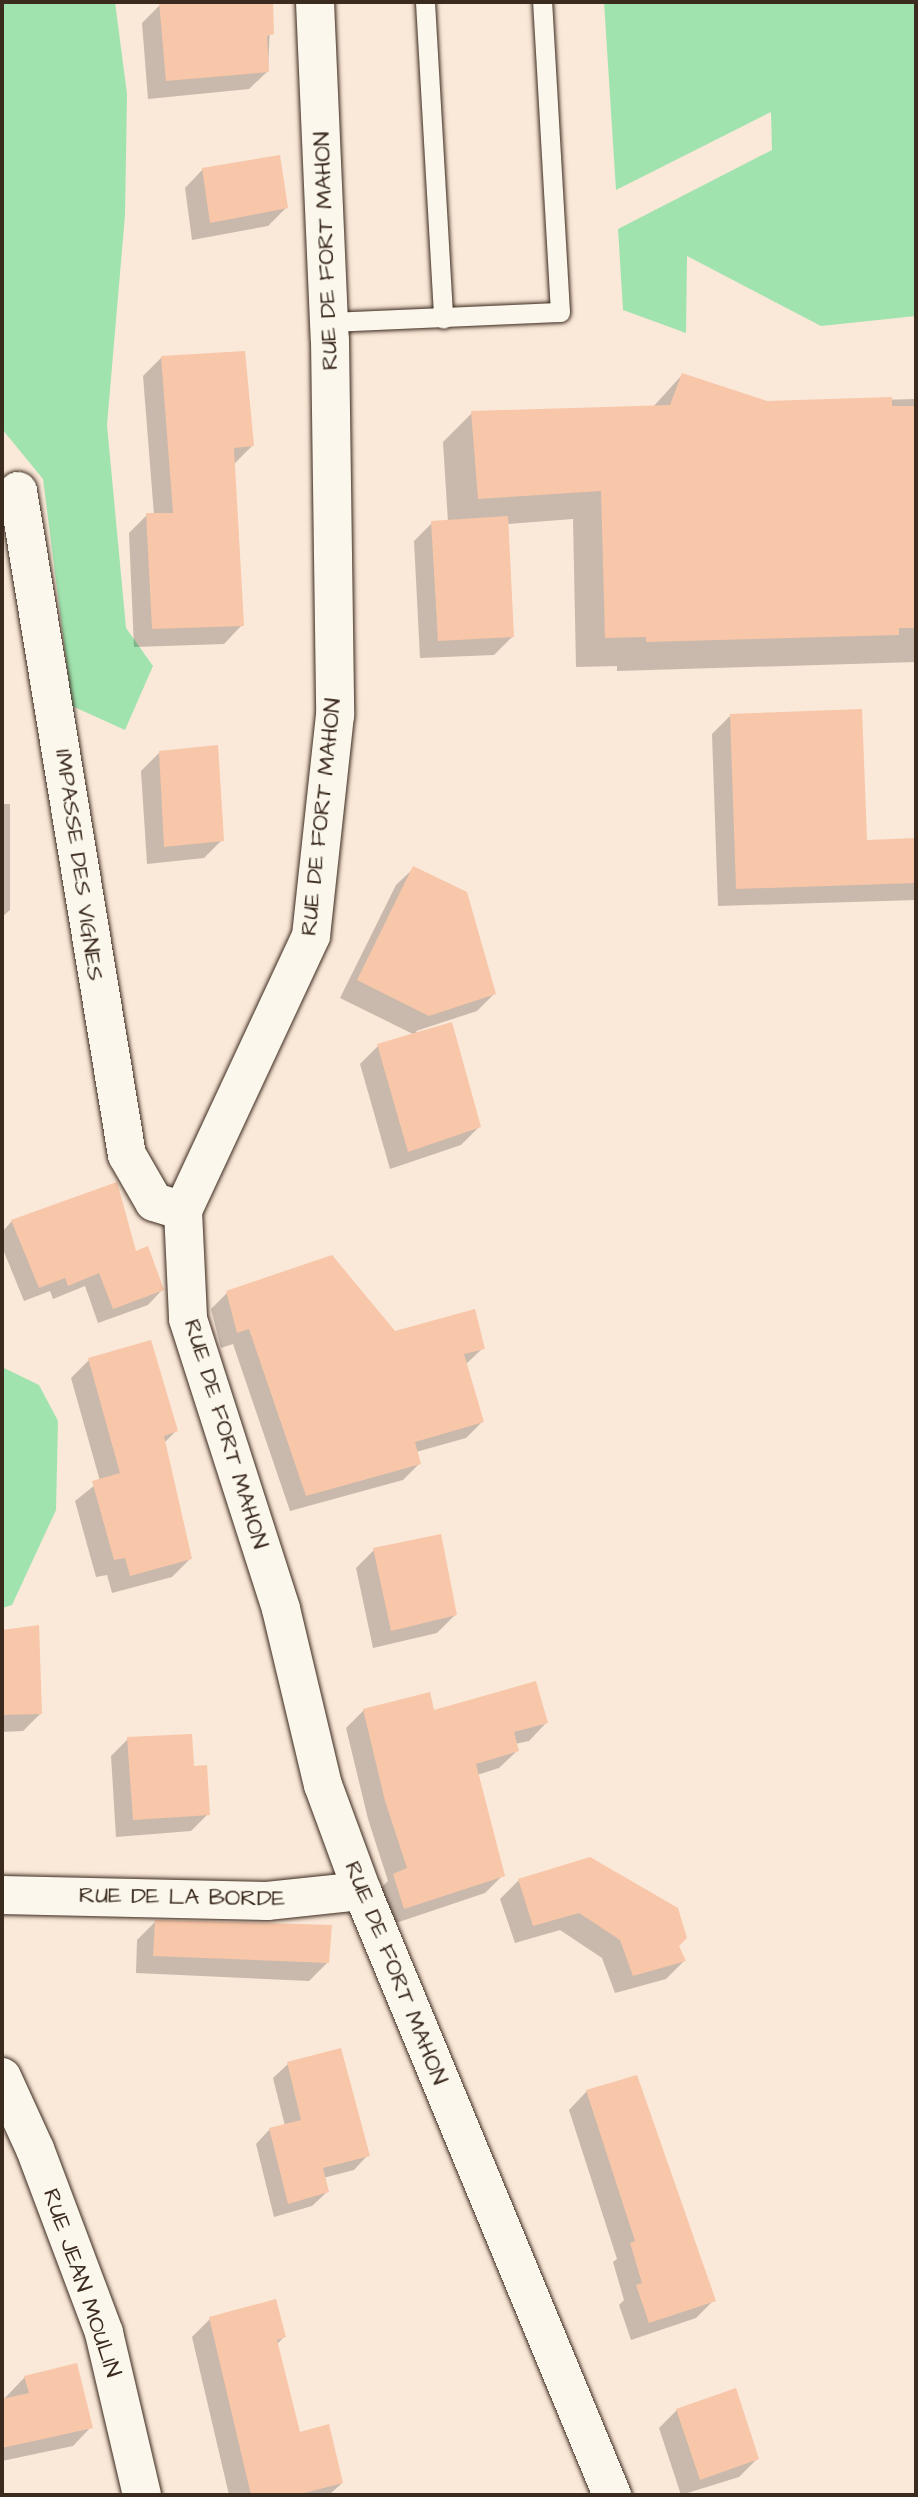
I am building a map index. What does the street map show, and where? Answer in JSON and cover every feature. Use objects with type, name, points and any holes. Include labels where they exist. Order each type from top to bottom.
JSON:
[{"type":"street","name":"RUE DE FORT MAHON","points":[[315,2],[328,321],[335,715],[312,936],[183,1211],[188,1319],[281,1609],[323,1785],[362,1891],[612,2495]]},
{"type":"street","name":"IMPASSE DES VIGNES","points":[[18,491],[127,1154],[154,1202],[183,1211]]},
{"type":"street","name":"RUE DE LA BORDE","points":[[2,1895],[267,1900],[362,1891]]},
{"type":"street","name":"RUE JEAN MOULIN","points":[[2,2077],[34,2149],[104,2333],[142,2495]]},
{"type":"lane","points":[[425,2],[443,318]]},
{"type":"lane","points":[[328,321],[560,312],[542,2]]},
{"type":"green space","points":[[2,2],[115,2],[127,94],[125,215],[107,425],[126,628],[153,666],[125,730],[72,706],[43,479],[2,429]]},
{"type":"green space","points":[[604,2],[916,2],[916,316],[821,326],[687,256],[686,333],[623,310],[618,229],[772,150],[771,112],[616,190]]},
{"type":"green space","points":[[2,1367],[39,1385],[58,1421],[56,1510],[12,1605],[2,1608]]},
{"type":"building","points":[[159,2],[273,2],[274,34],[267,36],[269,72],[166,81]]},
{"type":"building","points":[[280,155],[288,208],[210,223],[202,168]]},
{"type":"building","points":[[245,351],[254,446],[234,448],[244,626],[152,629],[146,513],[173,513],[161,356]]},
{"type":"building","points":[[682,373],[767,401],[892,397],[892,406],[916,406],[916,628],[899,628],[899,635],[646,642],[646,637],[605,638],[601,491],[478,499],[471,411],[670,405]]},
{"type":"building","points":[[508,516],[514,637],[438,641],[431,521]]},
{"type":"building","points":[[862,709],[867,840],[916,838],[916,883],[736,889],[730,714]]},
{"type":"building","points":[[218,745],[224,841],[164,847],[159,751]]},
{"type":"building","points":[[413,866],[467,892],[496,994],[429,1016],[357,980]]},
{"type":"building","points":[[452,1022],[481,1127],[408,1152],[377,1044]]},
{"type":"building","points":[[117,1182],[136,1251],[148,1246],[164,1290],[113,1309],[99,1273],[68,1286],[65,1278],[39,1288],[11,1220]]},
{"type":"building","points":[[332,1255],[395,1331],[475,1309],[485,1349],[464,1354],[484,1422],[415,1442],[421,1464],[306,1496],[249,1329],[237,1333],[226,1291]]},
{"type":"building","points":[[151,1340],[178,1431],[164,1436],[192,1559],[130,1576],[125,1558],[114,1560],[92,1481],[120,1473],[88,1358]]},
{"type":"building","points":[[441,1534],[457,1615],[391,1631],[373,1548]]},
{"type":"building","points":[[39,1625],[42,1714],[2,1715],[2,1630]]},
{"type":"building","points":[[536,1681],[548,1723],[514,1732],[519,1751],[476,1764],[505,1876],[404,1909],[393,1874],[407,1868],[385,1801],[363,1709],[430,1692],[434,1710]]},
{"type":"building","points":[[192,1734],[194,1766],[207,1765],[210,1815],[133,1820],[127,1737]]},
{"type":"building","points":[[590,1857],[678,1908],[687,1938],[679,1946],[686,1961],[633,1976],[620,1940],[579,1913],[533,1926],[518,1879]]},
{"type":"building","points":[[155,1920],[332,1925],[329,1963],[153,1956]]},
{"type":"building","points":[[341,2048],[370,2156],[323,2168],[329,2192],[288,2204],[269,2128],[301,2120],[287,2062]]},
{"type":"building","points":[[637,2075],[716,2301],[649,2323],[636,2285],[642,2283],[630,2243],[635,2241],[586,2090]]},
{"type":"building","points":[[276,2299],[286,2337],[277,2340],[300,2432],[329,2424],[343,2483],[297,2495],[251,2495],[209,2317]]},
{"type":"building","points":[[77,2363],[93,2428],[2,2448],[2,2399],[29,2393],[24,2376]]},
{"type":"building","points":[[736,2388],[759,2459],[700,2480],[676,2409]]}]
